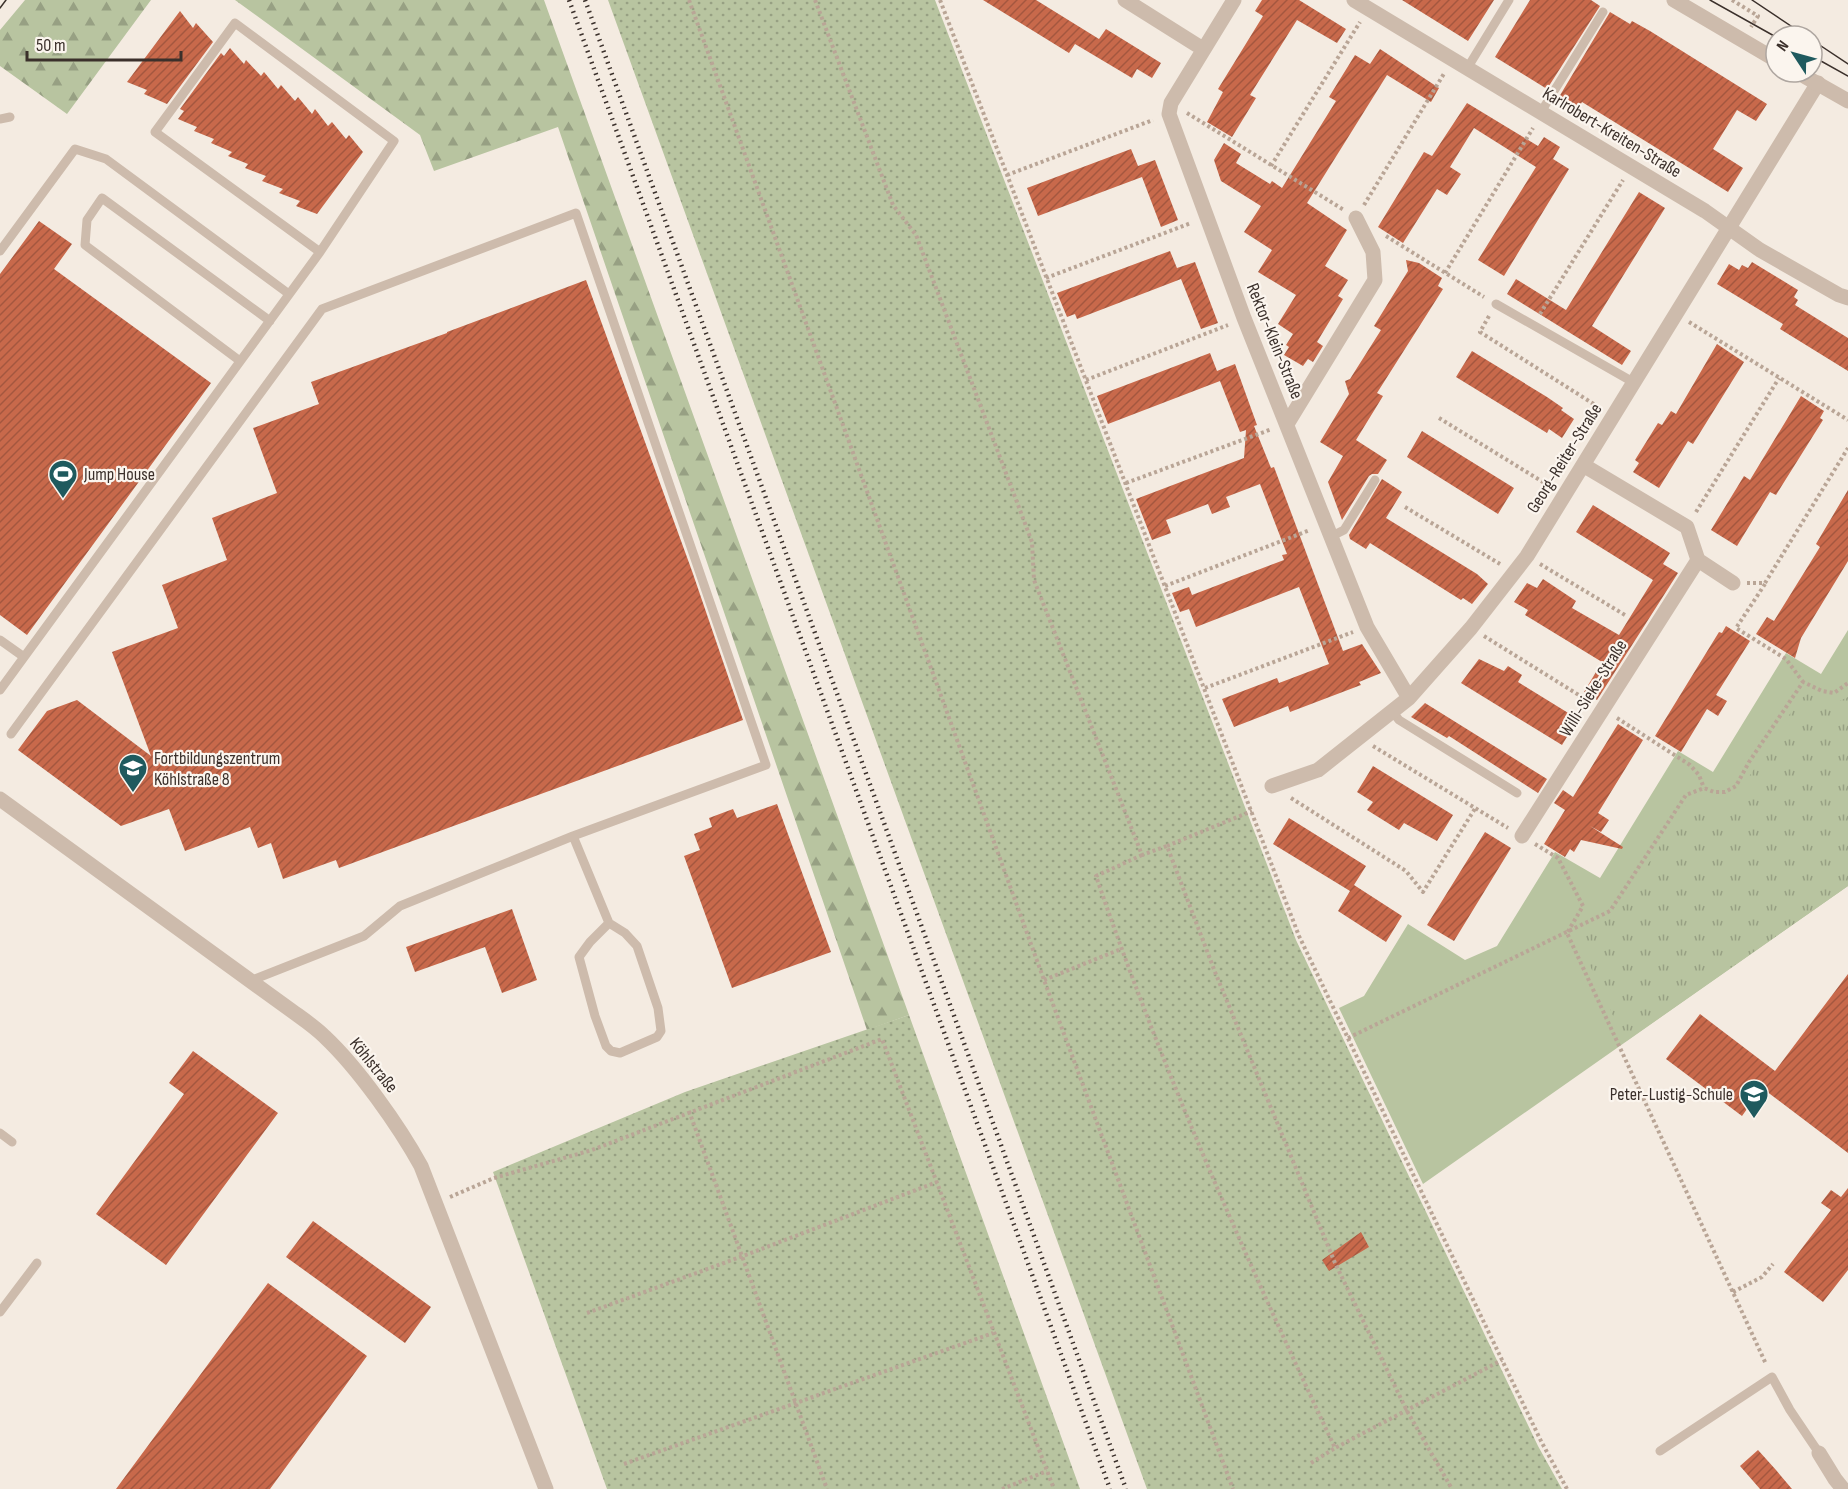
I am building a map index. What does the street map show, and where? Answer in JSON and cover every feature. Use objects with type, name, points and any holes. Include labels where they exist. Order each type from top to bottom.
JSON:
[{"type":"street","points":[[1125,0],[1203,49]]},
{"type":"street","points":[[1170,109],[1203,49],[1234,0]]},
{"type":"street","name":"Karlrobert-Kreiten-Straße","points":[[1354,0],[1729,226],[1760,250],[1839,296],[1848,298]]},
{"type":"street","points":[[1674,0],[1764,53]]},
{"type":"street","name":"Georg-Reiter-Straße","points":[[1272,786],[1318,770],[1408,698],[1471,628],[1527,556],[1817,84]]},
{"type":"street","points":[[1820,84],[1848,101]]},
{"type":"street","name":"Rektor-Klein-Straße","points":[[1170,109],[1244,318],[1327,531],[1366,627],[1408,698]]},
{"type":"street","points":[[1287,424],[1375,280],[1373,252],[1356,218]]},
{"type":"street","points":[[1583,465],[1687,527],[1698,560],[1733,583]]},
{"type":"street","name":"Willi-Sieke-Straße","points":[[1522,836],[1698,560]]},
{"type":"street","name":"Köhlstraße","points":[[0,799],[325,1036],[349,1063],[411,1148],[421,1166],[546,1489]]},
{"type":"street","points":[[1819,1453],[1843,1489]]},
{"type":"lane","points":[[1468,67],[1509,0]]},
{"type":"lane","points":[[1541,112],[1603,12]]},
{"type":"lane","points":[[0,690],[320,252],[394,141],[236,23],[155,132],[320,252]]},
{"type":"lane","points":[[0,251],[75,149],[106,159],[289,294]]},
{"type":"lane","points":[[240,361],[85,245],[87,220],[102,198],[270,321]]},
{"type":"lane","points":[[11,734],[322,309],[576,213],[766,765],[573,836],[400,906],[364,936],[250,981]]},
{"type":"lane","points":[[1496,304],[1633,382]]},
{"type":"lane","points":[[1327,531],[1344,530],[1375,480]]},
{"type":"lane","points":[[0,640],[24,657]]},
{"type":"lane","points":[[1392,711],[1399,720],[1517,793]]},
{"type":"lane","points":[[573,836],[609,923],[625,933],[637,946],[658,1008],[661,1030],[657,1038],[620,1053],[611,1051],[606,1046],[592,1007],[579,957],[609,923]]},
{"type":"lane","points":[[0,1133],[12,1142]]},
{"type":"lane","points":[[0,1312],[37,1263]]},
{"type":"lane","points":[[1660,1451],[1772,1377],[1790,1410],[1819,1453]]},
{"type":"path","points":[[689,0],[1044,981],[1233,1489]]},
{"type":"path","points":[[815,0],[893,205],[915,235],[928,268],[1032,542],[1034,580],[1142,855]]},
{"type":"path","points":[[940,0],[1299,936],[1541,1442],[1568,1489]]},
{"type":"path","points":[[1732,0],[1747,9]]},
{"type":"path","points":[[1271,166],[1368,8]]},
{"type":"path","points":[[1356,218],[1453,58]]},
{"type":"path","points":[[1007,175],[1170,109],[1271,166],[1496,304],[1480,332],[1613,416]]},
{"type":"path","points":[[1445,273],[1541,112]]},
{"type":"path","points":[[1533,325],[1631,167]]},
{"type":"path","points":[[1046,278],[1207,217]]},
{"type":"path","points":[[1676,313],[1848,420]]},
{"type":"path","points":[[1086,380],[1244,318]]},
{"type":"path","points":[[1687,527],[1779,378]]},
{"type":"path","points":[[1439,418],[1565,495]]},
{"type":"path","points":[[1126,483],[1287,424]]},
{"type":"path","points":[[1848,448],[1736,628],[1786,659],[1803,682],[1822,691],[1834,693],[1848,683]]},
{"type":"path","points":[[1405,507],[1513,573]]},
{"type":"path","points":[[1165,586],[1327,531]]},
{"type":"path","points":[[1527,556],[1625,615]]},
{"type":"path","points":[[1733,583],[1765,583]]},
{"type":"path","points":[[1205,688],[1366,627]]},
{"type":"path","points":[[1348,1038],[1610,911],[1686,795],[1704,788],[1714,792],[1725,792],[1736,786],[1749,762],[1803,682]]},
{"type":"path","points":[[1360,738],[1558,858],[1583,906],[1568,933]]},
{"type":"path","points":[[1272,786],[1406,871],[1423,892],[1476,807]]},
{"type":"path","points":[[1252,811],[1096,876],[1121,949],[1194,1136],[1275,1322],[1335,1448]]},
{"type":"path","points":[[1167,846],[1215,972],[1335,1263],[1407,1411],[1452,1489]]},
{"type":"path","points":[[1568,933],[1772,1377]]},
{"type":"path","points":[[1044,981],[1121,949]]},
{"type":"path","points":[[436,1202],[494,1178],[591,1150],[882,1039],[1053,1489]]},
{"type":"path","points":[[689,1112],[827,1489]]},
{"type":"path","points":[[587,1313],[937,1182]]},
{"type":"path","points":[[1733,1292],[1762,1277],[1773,1264]]},
{"type":"path","points":[[624,1464],[993,1333]]},
{"type":"path","points":[[1311,1463],[1335,1448],[1502,1360]]},
{"type":"path","points":[[1002,1489],[1047,1471]]},
{"type":"green space","points":[[25,0],[151,0],[67,114],[0,66],[0,30]]},
{"type":"green space","points":[[235,0],[544,0],[909,1015],[867,1030],[558,127],[434,171],[420,135]]},
{"type":"green space","points":[[608,0],[935,0],[1296,940],[1538,1446],[1562,1489],[1147,1489]]},
{"type":"green space","points":[[1848,630],[1848,886],[1423,1184],[1339,1008],[1364,996],[1408,924],[1465,960],[1497,946],[1555,852],[1600,878],[1678,751],[1713,772],[1786,653],[1821,674]]},
{"type":"green space","points":[[1811,692],[1831,705],[1848,697],[1848,886],[1625,1042],[1576,935],[1614,917],[1690,799],[1711,812],[1730,806],[1799,700]]},
{"type":"green space","points":[[909,1015],[1080,1489],[607,1489],[493,1172],[685,1092]]},
{"type":"building","points":[[983,0],[1036,0],[1099,39],[1106,29],[1161,63],[1152,78],[1137,69],[1132,78],[1075,44],[1069,53]]},
{"type":"building","points":[[1262,0],[1299,0],[1346,29],[1337,43],[1297,20],[1250,95],[1256,98],[1232,137],[1207,122],[1223,92],[1218,89],[1263,16],[1255,11]]},
{"type":"building","points":[[1402,0],[1494,0],[1468,41]]},
{"type":"building","points":[[1530,0],[1591,0],[1600,6],[1547,89],[1495,57]]},
{"type":"building","points":[[180,11],[193,28],[196,23],[213,42],[167,104],[144,94],[147,90],[127,82]]},
{"type":"building","points":[[1610,12],[1630,24],[1632,21],[1650,31],[1767,104],[1756,121],[1737,110],[1713,149],[1743,168],[1728,192],[1582,102],[1578,109],[1559,97]]},
{"type":"building","points":[[230,48],[244,64],[246,60],[261,76],[264,72],[278,89],[281,85],[295,101],[298,97],[312,114],[315,109],[328,126],[332,122],[346,139],[349,135],[363,152],[317,214],[296,206],[300,201],[279,193],[283,189],[262,181],[266,176],[245,168],[248,164],[228,156],[232,152],[211,143],[214,139],[194,131],[197,127],[178,119],[184,111],[180,109],[221,53],[224,56]]},
{"type":"building","points":[[1380,49],[1439,88],[1431,102],[1387,75],[1307,203],[1347,230],[1325,266],[1348,280],[1338,296],[1343,299],[1317,342],[1323,346],[1313,362],[1308,359],[1303,366],[1284,355],[1289,347],[1286,345],[1293,334],[1278,324],[1296,295],[1258,272],[1272,250],[1244,232],[1261,206],[1221,181],[1214,160],[1224,143],[1241,154],[1236,163],[1270,184],[1272,181],[1282,188],[1336,101],[1329,97],[1355,55],[1370,64]]},
{"type":"building","points":[[1467,103],[1538,146],[1544,137],[1560,147],[1553,159],[1569,169],[1504,276],[1478,260],[1536,167],[1474,128],[1450,167],[1461,174],[1447,195],[1437,189],[1403,243],[1378,227],[1424,152],[1432,156]]},
{"type":"building","points":[[1131,149],[1138,166],[1155,160],[1178,220],[1161,227],[1142,177],[1038,216],[1027,188]]},
{"type":"building","points":[[1639,192],[1665,208],[1592,326],[1631,351],[1622,365],[1507,294],[1516,279],[1566,310]]},
{"type":"building","name":"Jump House","points":[[39,221],[72,244],[54,269],[211,383],[27,635],[0,615],[0,274]]},
{"type":"building","points":[[1170,251],[1179,273],[1177,268],[1195,262],[1218,323],[1201,329],[1181,279],[1077,319],[1075,314],[1067,317],[1057,293]]},
{"type":"building","points":[[1406,260],[1419,263],[1442,278],[1438,286],[1443,289],[1377,393],[1383,396],[1356,440],[1387,460],[1378,474],[1369,476],[1342,520],[1328,482],[1343,456],[1320,442],[1349,394],[1345,381],[1350,379],[1381,330],[1374,326],[1408,271]]},
{"type":"building","points":[[1752,262],[1798,290],[1794,297],[1798,300],[1795,305],[1848,338],[1848,371],[1780,329],[1783,324],[1717,284],[1729,264],[1739,270],[1742,265],[1748,268]]},
{"type":"building","points":[[586,280],[692,571],[743,720],[339,868],[336,860],[283,879],[271,843],[258,848],[250,827],[185,851],[169,809],[121,826],[18,750],[47,711],[77,700],[151,756],[112,652],[178,628],[162,585],[227,560],[212,518],[277,493],[253,428],[319,404],[311,382]]},
{"type":"building","points":[[1717,344],[1744,362],[1693,444],[1688,441],[1659,488],[1633,472],[1639,463],[1635,460],[1658,423],[1662,425],[1671,411],[1676,414]]},
{"type":"building","points":[[1472,351],[1563,408],[1561,410],[1574,419],[1562,438],[1549,429],[1547,433],[1456,377]]},
{"type":"building","points":[[1210,353],[1217,371],[1235,364],[1257,425],[1254,426],[1271,468],[1274,467],[1343,651],[1362,644],[1381,673],[1359,682],[1361,685],[1290,712],[1288,706],[1234,727],[1222,699],[1277,678],[1279,683],[1329,664],[1299,587],[1196,627],[1189,609],[1180,612],[1172,593],[1189,587],[1192,595],[1284,560],[1282,555],[1287,554],[1260,484],[1226,497],[1230,507],[1212,514],[1208,504],[1166,520],[1171,533],[1152,540],[1136,499],[1244,458],[1246,430],[1240,432],[1220,381],[1108,424],[1097,396]]},
{"type":"building","points":[[1801,396],[1824,411],[1820,418],[1823,420],[1776,495],[1770,492],[1737,546],[1711,530],[1744,476],[1750,480]]},
{"type":"building","points":[[1422,431],[1514,488],[1498,514],[1407,457]]},
{"type":"building","points":[[1382,479],[1402,492],[1386,518],[1477,574],[1488,584],[1472,604],[1463,598],[1461,600],[1370,543],[1366,549],[1350,539],[1349,535]]},
{"type":"building","points":[[1848,490],[1848,561],[1801,638],[1795,658],[1756,634],[1767,617],[1774,621],[1820,547],[1816,544]]},
{"type":"building","points":[[1593,505],[1670,553],[1663,564],[1678,573],[1597,700],[1584,692],[1602,662],[1525,615],[1528,610],[1514,602],[1527,583],[1537,588],[1543,579],[1576,601],[1572,608],[1619,635],[1653,580],[1576,532]]},
{"type":"building","points":[[1726,626],[1750,641],[1716,695],[1727,701],[1718,716],[1707,709],[1681,752],[1655,736],[1719,632],[1722,633]]},
{"type":"building","points":[[1479,659],[1504,671],[1508,666],[1522,675],[1518,682],[1578,719],[1562,745],[1461,683]]},
{"type":"building","points":[[1425,703],[1547,779],[1538,793],[1449,736],[1447,738],[1411,717]]},
{"type":"building","points":[[1618,724],[1643,740],[1598,813],[1609,820],[1601,832],[1590,826],[1623,847],[1622,849],[1581,840],[1574,852],[1570,849],[1565,857],[1544,844],[1565,810],[1554,803],[1563,790],[1573,797]]},
{"type":"building","points":[[1373,766],[1453,815],[1437,841],[1404,823],[1399,830],[1367,810],[1373,802],[1357,792]]},
{"type":"building","points":[[777,804],[831,952],[732,988],[684,856],[700,850],[694,834],[712,827],[709,818],[733,809],[737,818]]},
{"type":"building","points":[[1289,818],[1366,866],[1354,885],[1402,916],[1386,942],[1338,911],[1350,891],[1273,844]]},
{"type":"building","points":[[1485,832],[1511,848],[1454,941],[1427,925]]},
{"type":"building","points":[[512,909],[537,980],[502,993],[485,947],[415,972],[406,947]]},
{"type":"building","points":[[1848,974],[1848,1153],[1762,1088],[1742,1116],[1666,1059],[1700,1014],[1775,1071]]},
{"type":"building","points":[[193,1051],[278,1113],[166,1265],[96,1214],[184,1094],[169,1083]]},
{"type":"building","points":[[1848,1188],[1848,1270],[1823,1302],[1784,1272],[1831,1210],[1821,1203],[1831,1190],[1841,1197]]},
{"type":"building","points":[[313,1221],[431,1307],[405,1343],[286,1257]]},
{"type":"building","points":[[1361,1232],[1369,1247],[1329,1271],[1322,1260]]},
{"type":"building","points":[[268,1283],[367,1356],[270,1489],[116,1489]]},
{"type":"building","points":[[1758,1450],[1792,1489],[1760,1489],[1740,1466]]},
{"type":"tram line","points":[[0,8],[6,0]]},
{"type":"tram line","points":[[1710,0],[1764,30]]},
{"type":"tram line","points":[[1752,0],[1788,24]]},
{"type":"tram line","points":[[1824,48],[1848,64]]},
{"type":"tram line","points":[[1824,63],[1848,76]]},
{"type":"railway","points":[[569,0],[1110,1489]]},
{"type":"railway","points":[[585,0],[1126,1489]]},
{"type":"place","name":"Jump House","points":[[63,500]]},
{"type":"place","name":"Fortbildungszentrum Köhlstraße 8","points":[[133,794]]},
{"type":"place","name":"Peter-Lustig-Schule","points":[[1754,1120]]}]
